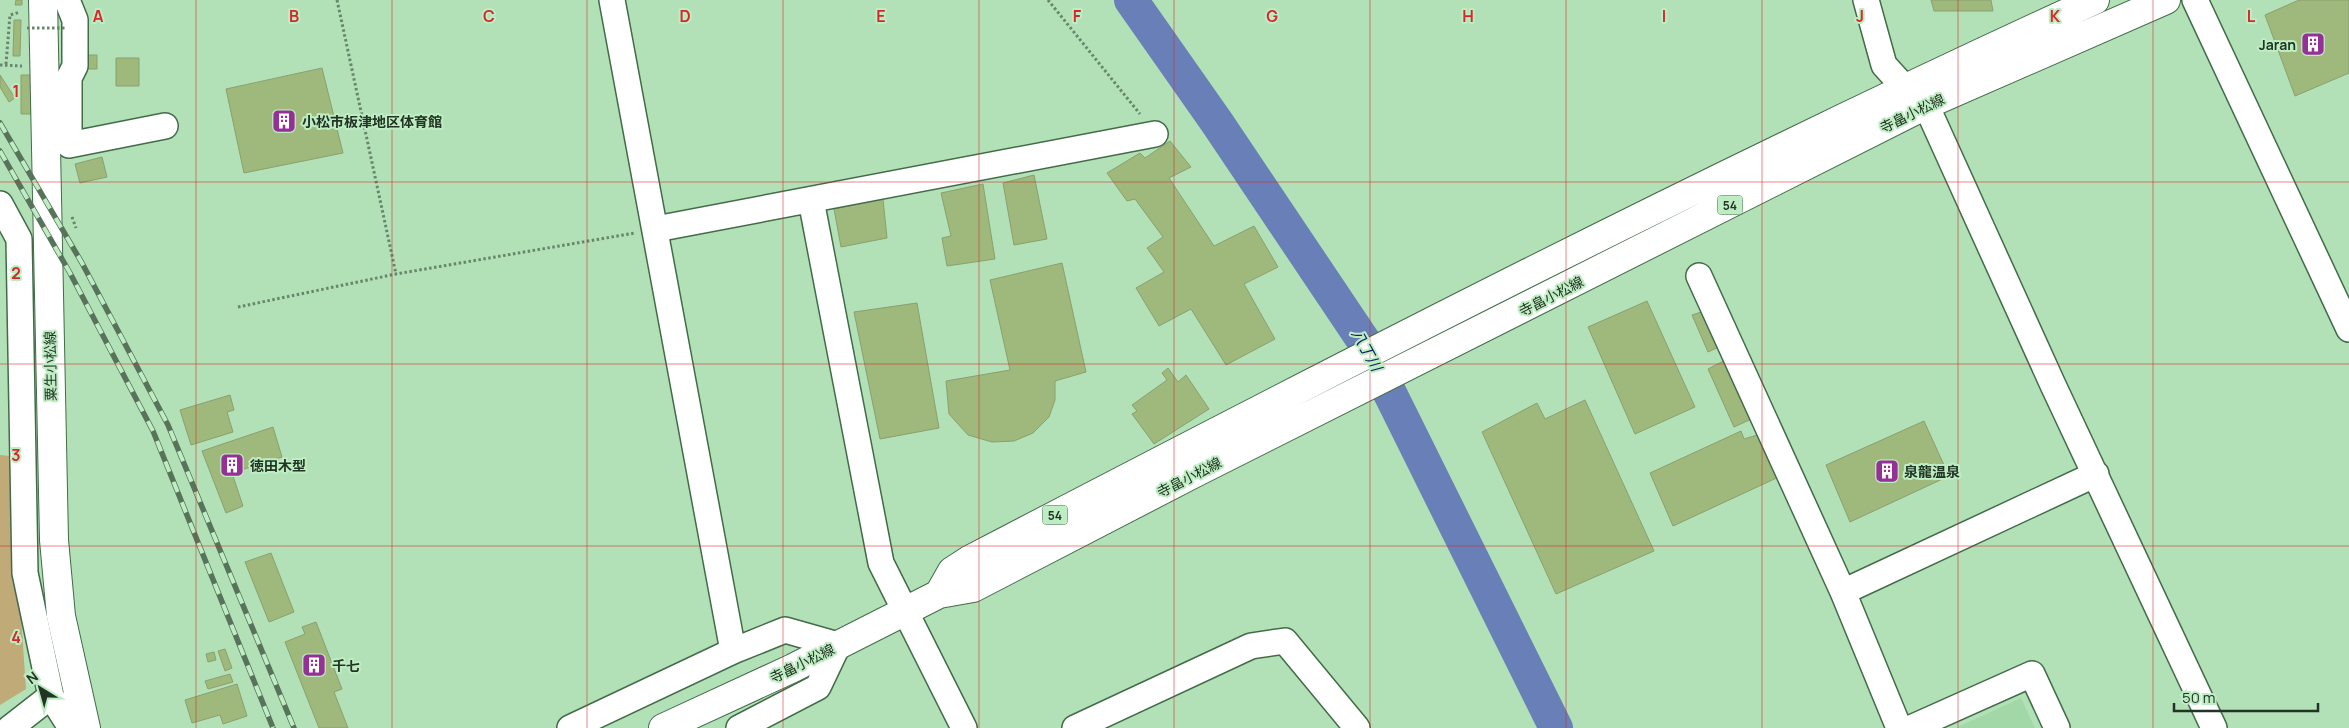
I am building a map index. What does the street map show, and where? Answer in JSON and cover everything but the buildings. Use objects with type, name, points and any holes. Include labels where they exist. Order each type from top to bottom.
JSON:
[{"type":"main road","name":"寺畠小松線","points":[[939,594],[952,571],[969,560],[1182,448],[1520,276],[1904,87],[2095,0]]},
{"type":"main road","name":"寺畠小松線","points":[[664,728],[793,668],[939,594],[973,588],[1195,473],[1926,105],[2166,0]]},
{"type":"main road","name":"粟生小松線","points":[[35,4],[54,540],[61,616],[86,728]]},
{"type":"street","points":[[67,0],[75,20],[75,66],[69,78],[69,145],[165,126]]},
{"type":"street","points":[[612,0],[733,651]]},
{"type":"street","points":[[1866,0],[1884,66],[1904,87],[1926,105],[2048,376],[2096,474],[2214,728]]},
{"type":"street","points":[[2196,0],[2349,329]]},
{"type":"street","points":[[656,230],[1155,134]]},
{"type":"street","points":[[811,200],[881,563],[907,611],[964,728]]},
{"type":"street","points":[[0,204],[19,239],[25,573],[51,696],[71,728]]},
{"type":"street","points":[[1699,276],[1843,592],[1899,728]]},
{"type":"street","points":[[1843,592],[2096,474]]},
{"type":"street","points":[[570,728],[733,651],[785,630],[838,645],[818,687],[739,728]]},
{"type":"street","points":[[1075,728],[1251,646],[1284,641],[1357,728]]},
{"type":"street","points":[[1911,728],[2032,674],[2057,728]]},
{"type":"street","points":[[10,728],[51,696]]},
{"type":"path","points":[[337,0],[396,274]]},
{"type":"path","points":[[1048,0],[1155,134]]},
{"type":"path","points":[[6,64],[10,15],[35,4]]},
{"type":"path","points":[[27,28],[66,28]]},
{"type":"path","points":[[0,64],[25,66]]},
{"type":"path","points":[[238,307],[396,274],[656,230]]},
{"type":"shaded area","points":[[0,455],[10,456],[26,689],[0,705]]},
{"type":"shaded area","points":[[2021,698],[2035,728],[1956,728]]},
{"type":"waterway","name":"八丁川","points":[[1131,0],[1218,124],[1365,343],[1556,728]]},
{"type":"railway","points":[[0,123],[82,263],[168,425],[294,728]]},
{"type":"railway","points":[[0,151],[70,273],[153,431],[273,728]]},
{"type":"place","name":"Jaran","points":[[2313,44]]},
{"type":"place","name":"小松市板津地区体育館","points":[[284,121]]},
{"type":"place","name":"徳田木型","points":[[232,465]]},
{"type":"place","name":"泉龍温泉","points":[[1887,471]]},
{"type":"place","name":"千七","points":[[314,665]]}]
